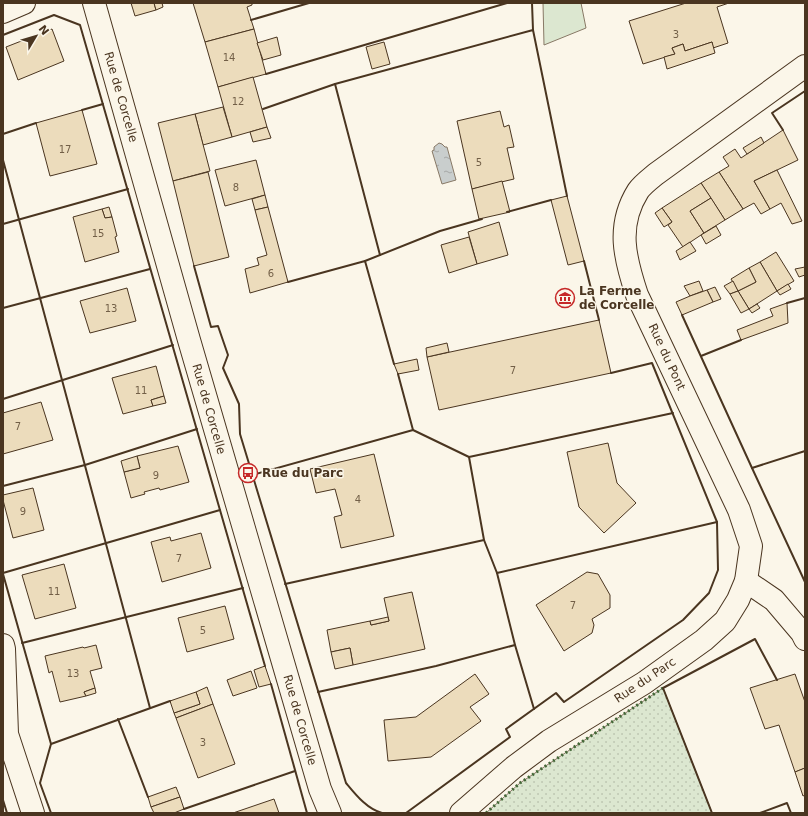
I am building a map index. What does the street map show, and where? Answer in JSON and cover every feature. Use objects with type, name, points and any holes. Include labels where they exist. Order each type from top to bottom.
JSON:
[{"type":"street","points":[[3,12],[24,3]]},
{"type":"street","name":"Rue de Corcelle","points":[[94,3],[247,541],[320,789],[330,813]]},
{"type":"street","name":"Rue du Pont","points":[[746,581],[751,546],[739,510],[637,295],[627,264],[624,236],[629,210],[638,190],[656,174],[805,66]]},
{"type":"street","points":[[746,581],[774,600],[802,633],[805,639]]},
{"type":"street","name":"Rue du Parc","points":[[461,813],[514,767],[549,741],[644,683],[704,640],[725,621],[738,600],[746,581]]},
{"type":"street","points":[[3,645],[7,734],[33,813]]},
{"type":"green space","points":[[543,3],[581,3],[586,28],[544,45]]},
{"type":"green space","points":[[663,688],[712,813],[486,813],[520,783]]},
{"type":"water","points":[[439,143],[447,147],[456,180],[442,184],[432,151]]},
{"type":"building","points":[[131,3],[154,3],[156,10],[135,16]]},
{"type":"building","points":[[154,3],[162,3],[163,7],[156,10]]},
{"type":"building","points":[[193,3],[252,3],[252,5],[247,7],[254,29],[205,42]]},
{"type":"building","points":[[686,3],[729,3],[717,7],[728,43],[713,48],[712,42],[685,51],[683,44],[672,48],[675,54],[643,64],[629,21]]},
{"type":"building","points":[[52,29],[64,61],[18,80],[6,47]]},
{"type":"building","points":[[254,29],[266,74],[218,87],[205,42]]},
{"type":"building","points":[[277,37],[281,55],[263,60],[257,43]]},
{"type":"building","points":[[384,42],[390,64],[372,69],[366,47]]},
{"type":"building","points":[[712,42],[715,53],[667,69],[664,57],[675,54],[672,48],[683,44],[685,51]]},
{"type":"building","points":[[253,77],[267,127],[232,137],[218,87]]},
{"type":"building","points":[[223,107],[232,137],[203,145],[195,114]]},
{"type":"building","points":[[82,110],[97,164],[50,176],[36,123]]},
{"type":"building","points":[[500,111],[504,127],[509,125],[514,147],[507,148],[514,179],[472,189],[457,121]]},
{"type":"building","points":[[195,114],[210,171],[173,181],[158,123]]},
{"type":"building","points":[[267,127],[271,138],[253,142],[250,132]]},
{"type":"building","points":[[783,130],[798,160],[754,181],[770,209],[761,214],[754,203],[743,209],[719,172],[729,166],[723,157],[735,149],[741,158]]},
{"type":"building","points":[[761,137],[764,143],[747,154],[743,148]]},
{"type":"building","points":[[256,160],[265,195],[225,206],[215,170]]},
{"type":"building","points":[[777,170],[802,221],[792,224],[781,203],[770,209],[754,181]]},
{"type":"building","points":[[208,172],[229,257],[194,266],[173,181]]},
{"type":"building","points":[[719,172],[743,209],[725,220],[701,183]]},
{"type":"building","points":[[502,181],[510,212],[479,219],[472,189]]},
{"type":"building","points":[[701,183],[711,198],[690,211],[704,233],[683,247],[668,225],[672,222],[662,208]]},
{"type":"building","points":[[265,195],[268,207],[255,210],[252,199]]},
{"type":"building","points":[[567,196],[584,261],[568,265],[551,200]]},
{"type":"building","points":[[711,198],[725,220],[704,233],[690,211]]},
{"type":"building","points":[[109,207],[112,217],[105,218],[102,209]]},
{"type":"building","points":[[268,207],[288,282],[250,293],[245,269],[259,265],[257,258],[267,255],[255,210]]},
{"type":"building","points":[[662,208],[672,222],[664,227],[655,213]]},
{"type":"building","points":[[102,209],[105,218],[112,217],[119,252],[85,262],[73,217]]},
{"type":"building","points":[[499,222],[508,255],[477,264],[468,232]]},
{"type":"building","points":[[716,226],[721,235],[706,244],[701,235]]},
{"type":"building","points":[[469,237],[477,264],[449,273],[441,245]]},
{"type":"building","points":[[690,242],[696,251],[680,260],[676,251]]},
{"type":"building","points":[[776,252],[794,281],[777,291],[760,262]]},
{"type":"building","points":[[760,262],[777,291],[749,309],[738,291],[756,282],[749,268]]},
{"type":"building","points":[[805,267],[805,275],[799,277],[795,269]]},
{"type":"building","points":[[749,268],[756,282],[738,291],[731,279]]},
{"type":"building","points":[[699,281],[703,291],[690,296],[684,286]]},
{"type":"building","points":[[733,281],[738,291],[730,294],[724,286]]},
{"type":"building","points":[[788,284],[791,289],[780,295],[777,291]]},
{"type":"building","points":[[715,287],[721,299],[713,302],[707,290]]},
{"type":"building","points":[[127,288],[136,321],[90,333],[80,301]]},
{"type":"building","points":[[707,290],[713,302],[682,315],[676,302]]},
{"type":"building","points":[[738,291],[749,309],[741,313],[730,294]]},
{"type":"building","points":[[787,303],[788,323],[741,340],[737,330],[773,316],[770,309]]},
{"type":"building","points":[[757,304],[760,308],[752,313],[749,309]]},
{"type":"building","points":[[599,320],[611,373],[439,410],[427,357]]},
{"type":"building","points":[[447,343],[449,352],[427,357],[426,348]]},
{"type":"building","points":[[417,359],[419,370],[398,374],[394,364]]},
{"type":"building","points":[[156,366],[164,396],[151,400],[153,406],[123,414],[112,378]]},
{"type":"building","points":[[164,396],[166,403],[153,406],[151,400]]},
{"type":"building","points":[[41,402],[53,440],[3,454],[3,413]]},
{"type":"building","points":[[608,443],[617,483],[636,503],[604,533],[579,507],[567,452]]},
{"type":"building","points":[[178,446],[189,482],[160,490],[159,488],[144,492],[145,494],[131,498],[124,472],[140,468],[137,456]]},
{"type":"building","points":[[374,454],[394,536],[341,548],[334,517],[342,515],[335,489],[316,493],[310,469]]},
{"type":"building","points":[[137,456],[140,468],[124,472],[121,461]]},
{"type":"building","points":[[33,488],[44,530],[13,538],[3,495]]},
{"type":"building","points":[[201,533],[211,568],[162,582],[151,542],[170,537],[171,541]]},
{"type":"building","points":[[64,564],[76,608],[35,619],[22,575]]},
{"type":"building","points":[[587,572],[598,574],[610,595],[610,608],[592,619],[594,625],[592,633],[564,651],[536,605]]},
{"type":"building","points":[[412,592],[425,649],[353,665],[350,648],[331,652],[327,630],[370,621],[371,625],[389,621],[384,598]]},
{"type":"building","points":[[225,606],[234,639],[187,652],[178,618]]},
{"type":"building","points":[[388,617],[389,621],[371,625],[370,621]]},
{"type":"building","points":[[96,645],[102,668],[90,671],[95,688],[84,692],[86,696],[60,702],[52,671],[49,673],[45,656]]},
{"type":"building","points":[[350,648],[353,665],[335,669],[331,652]]},
{"type":"building","points":[[265,666],[271,684],[259,687],[254,670]]},
{"type":"building","points":[[251,671],[257,688],[233,696],[227,680]]},
{"type":"building","points":[[475,674],[489,694],[470,707],[481,721],[431,757],[388,761],[384,720],[416,717]]},
{"type":"building","points":[[795,674],[805,702],[805,768],[795,772],[779,725],[765,729],[750,688]]},
{"type":"building","points":[[207,687],[213,704],[176,718],[174,713],[200,704],[196,692]]},
{"type":"building","points":[[95,688],[96,693],[86,696],[84,692]]},
{"type":"building","points":[[196,692],[200,704],[174,713],[170,701]]},
{"type":"building","points":[[213,704],[235,764],[198,778],[176,718]]},
{"type":"building","points":[[805,768],[805,795],[803,796],[795,772]]},
{"type":"building","points":[[176,787],[180,797],[151,807],[148,797]]},
{"type":"building","points":[[180,797],[184,809],[174,813],[154,813],[151,807]]},
{"type":"building","points":[[274,799],[279,813],[233,813]]},
{"type":"hedge","points":[[486,813],[520,783],[663,688]]},
{"type":"wall","points":[[251,20],[309,3]]},
{"type":"wall","points":[[266,74],[507,3]]},
{"type":"wall","points":[[532,3],[533,30]]},
{"type":"wall","points":[[3,35],[54,15],[80,25],[265,666]]},
{"type":"wall","points":[[380,255],[335,84],[533,30],[567,196]]},
{"type":"wall","points":[[263,109],[335,84]]},
{"type":"wall","points":[[783,130],[772,113],[805,91]]},
{"type":"wall","points":[[82,110],[103,104]]},
{"type":"wall","points":[[3,134],[36,123]]},
{"type":"wall","points":[[3,160],[150,708]]},
{"type":"wall","points":[[3,224],[128,189]]},
{"type":"wall","points":[[507,212],[551,200]]},
{"type":"wall","points":[[365,261],[440,231],[482,219]]},
{"type":"wall","points":[[288,282],[365,261],[394,364]]},
{"type":"wall","points":[[584,261],[599,320]]},
{"type":"wall","points":[[194,266],[211,327],[218,326],[228,355],[223,368],[239,404],[240,434],[346,783],[367,805],[382,813]]},
{"type":"wall","points":[[3,308],[150,269]]},
{"type":"wall","points":[[787,303],[805,298]]},
{"type":"wall","points":[[682,315],[752,468]]},
{"type":"wall","points":[[701,356],[741,340]]},
{"type":"wall","points":[[3,399],[173,345]]},
{"type":"wall","points":[[406,813],[510,737],[506,729],[556,693],[564,702],[683,620],[709,593],[718,570],[717,522],[652,363],[611,373]]},
{"type":"wall","points":[[398,374],[413,430]]},
{"type":"wall","points":[[673,413],[469,457],[484,540],[497,573],[717,522]]},
{"type":"wall","points":[[3,486],[85,465],[197,429]]},
{"type":"wall","points":[[252,475],[413,430],[469,457]]},
{"type":"wall","points":[[805,451],[752,468],[805,582]]},
{"type":"wall","points":[[3,573],[220,510]]},
{"type":"wall","points":[[285,584],[484,540]]},
{"type":"wall","points":[[497,573],[515,645],[534,709]]},
{"type":"wall","points":[[3,574],[51,744],[40,783],[51,813]]},
{"type":"wall","points":[[22,643],[243,588]]},
{"type":"wall","points":[[712,813],[663,688],[755,639],[777,680]]},
{"type":"wall","points":[[318,692],[436,666],[515,645]]},
{"type":"wall","points":[[271,684],[307,813]]},
{"type":"wall","points":[[51,744],[170,701]]},
{"type":"wall","points":[[118,719],[148,797]]},
{"type":"wall","points":[[184,809],[295,771]]},
{"type":"wall","points":[[3,800],[7,813]]},
{"type":"wall","points":[[760,813],[787,803],[791,813]]},
{"type":"place","name":"La Ferme de Corcelle","points":[[565,298]]},
{"type":"place","name":"Rue du Parc","points":[[248,473]]}]
